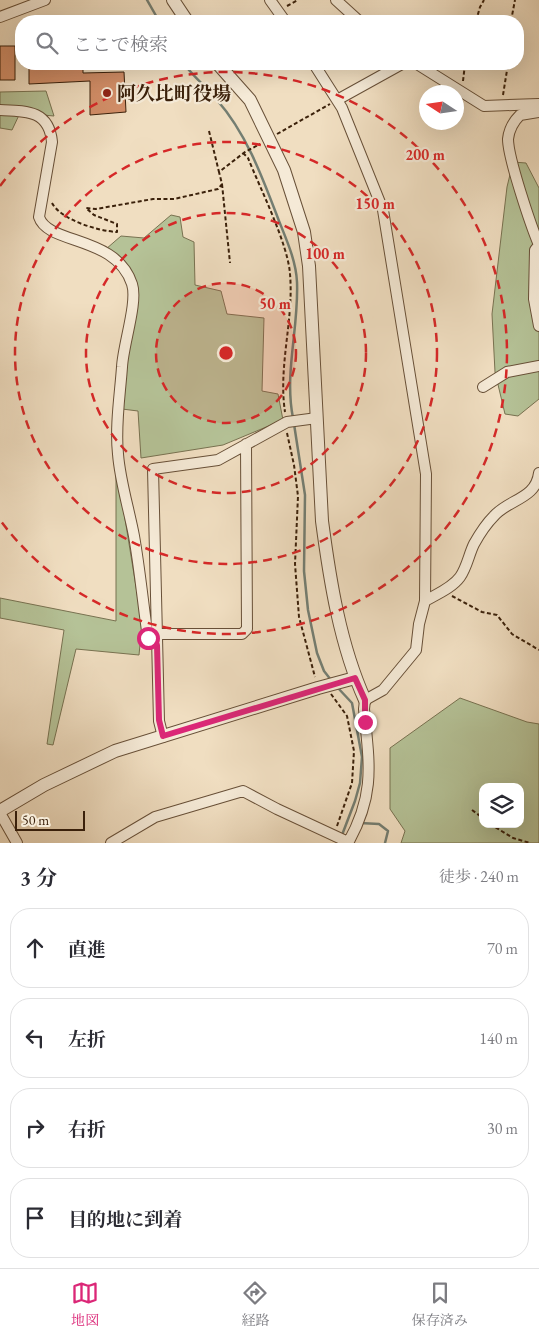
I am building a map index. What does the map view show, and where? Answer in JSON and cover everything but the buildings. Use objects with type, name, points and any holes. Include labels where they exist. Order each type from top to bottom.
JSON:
[{"type":"street","points":[[0,17],[45,0]]},
{"type":"street","points":[[173,0],[183,15]]},
{"type":"street","points":[[270,0],[281,15]]},
{"type":"street","points":[[336,0],[352,15]]},
{"type":"street","points":[[111,843],[155,817],[243,791],[348,842],[367,794],[370,776],[364,709],[365,700],[355,678],[333,593],[322,521],[311,418],[309,266],[304,232],[293,193],[274,146],[250,100],[223,70]]},
{"type":"street","points":[[318,70],[338,100],[383,210],[426,474],[425,600],[419,624],[418,643],[413,656],[383,690],[365,700]]},
{"type":"street","points":[[338,100],[391,70]]},
{"type":"street","points":[[426,70],[450,85]]},
{"type":"street","points":[[464,94],[484,106],[539,104]]},
{"type":"street","points":[[0,110],[29,112],[47,122],[51,130],[52,142],[39,217],[41,224],[47,230],[70,237],[111,254],[124,267],[132,283],[134,298],[122,357],[118,454],[134,539],[150,643],[157,640],[242,634],[247,629],[246,444]]},
{"type":"street","points":[[539,112],[520,115],[512,126],[508,140],[514,166],[539,245],[535,250],[534,299],[539,326]]},
{"type":"street","points":[[483,387],[507,372],[539,366]]},
{"type":"street","points":[[163,736],[159,720],[154,469],[218,460],[286,423],[311,418]]},
{"type":"street","points":[[425,600],[453,584],[461,576],[474,543],[491,518],[500,508],[532,492],[538,483],[539,473]]},
{"type":"street","points":[[17,843],[0,812],[44,785],[86,764],[116,751],[355,678]]},
{"type":"path","points":[[278,11],[298,0]]},
{"type":"path","points":[[478,15],[484,0]]},
{"type":"path","points":[[512,15],[515,0]]},
{"type":"path","points":[[463,85],[464,70]]},
{"type":"path","points":[[504,105],[504,87],[507,70]]},
{"type":"path","points":[[243,153],[248,158],[288,260],[290,298],[283,384],[286,423],[298,496],[295,564],[299,617],[307,654],[329,685],[347,716],[354,751],[352,783],[336,835]]},
{"type":"path","points":[[219,172],[222,184],[230,263]]},
{"type":"path","points":[[51,202],[56,211],[68,218],[117,232],[117,224],[94,215],[86,208],[96,209],[152,199],[174,199],[218,189],[222,184]]},
{"type":"path","points":[[441,591],[482,612],[497,615],[512,634],[539,650]]},
{"type":"path","points":[[472,810],[479,815]]},
{"type":"path","points":[[497,828],[513,838],[530,843]]},
{"type":"green space","points":[[46,91],[54,116],[20,113],[12,130],[0,128],[0,92]]},
{"type":"green space","points":[[513,162],[526,163],[539,188],[539,399],[518,416],[505,414],[495,372],[492,314],[507,187]]},
{"type":"green space","points":[[171,215],[180,217],[183,237],[194,242],[195,285],[221,291],[227,314],[264,318],[262,391],[278,394],[283,420],[223,445],[141,458],[138,411],[122,409],[125,356],[137,290],[128,266],[106,249],[121,236],[144,238]]},
{"type":"green space","points":[[116,463],[142,624],[139,655],[76,649],[53,745],[47,744],[64,630],[0,618],[0,598],[116,621]]},
{"type":"green space","points":[[460,698],[527,722],[539,724],[539,843],[401,843],[405,831],[390,809],[390,748]]},
{"type":"waterway","points":[[147,0],[156,15]]},
{"type":"waterway","points":[[189,70],[228,113],[246,142],[267,189],[293,259],[297,282],[290,384],[293,418]]},
{"type":"waterway","points":[[294,424],[305,495],[304,571],[308,610],[317,653],[324,671],[331,680]]},
{"type":"waterway","points":[[338,688],[352,703],[362,757],[360,783],[342,835]]},
{"type":"waterway","points":[[360,823],[379,824],[388,831],[385,843]]},
{"type":"place","name":"阿久比町役場","points":[[107,93]]},
{"type":"route","points":[[148,638],[150,643],[157,645],[159,720],[163,736],[355,678],[365,700],[365,722]]}]
